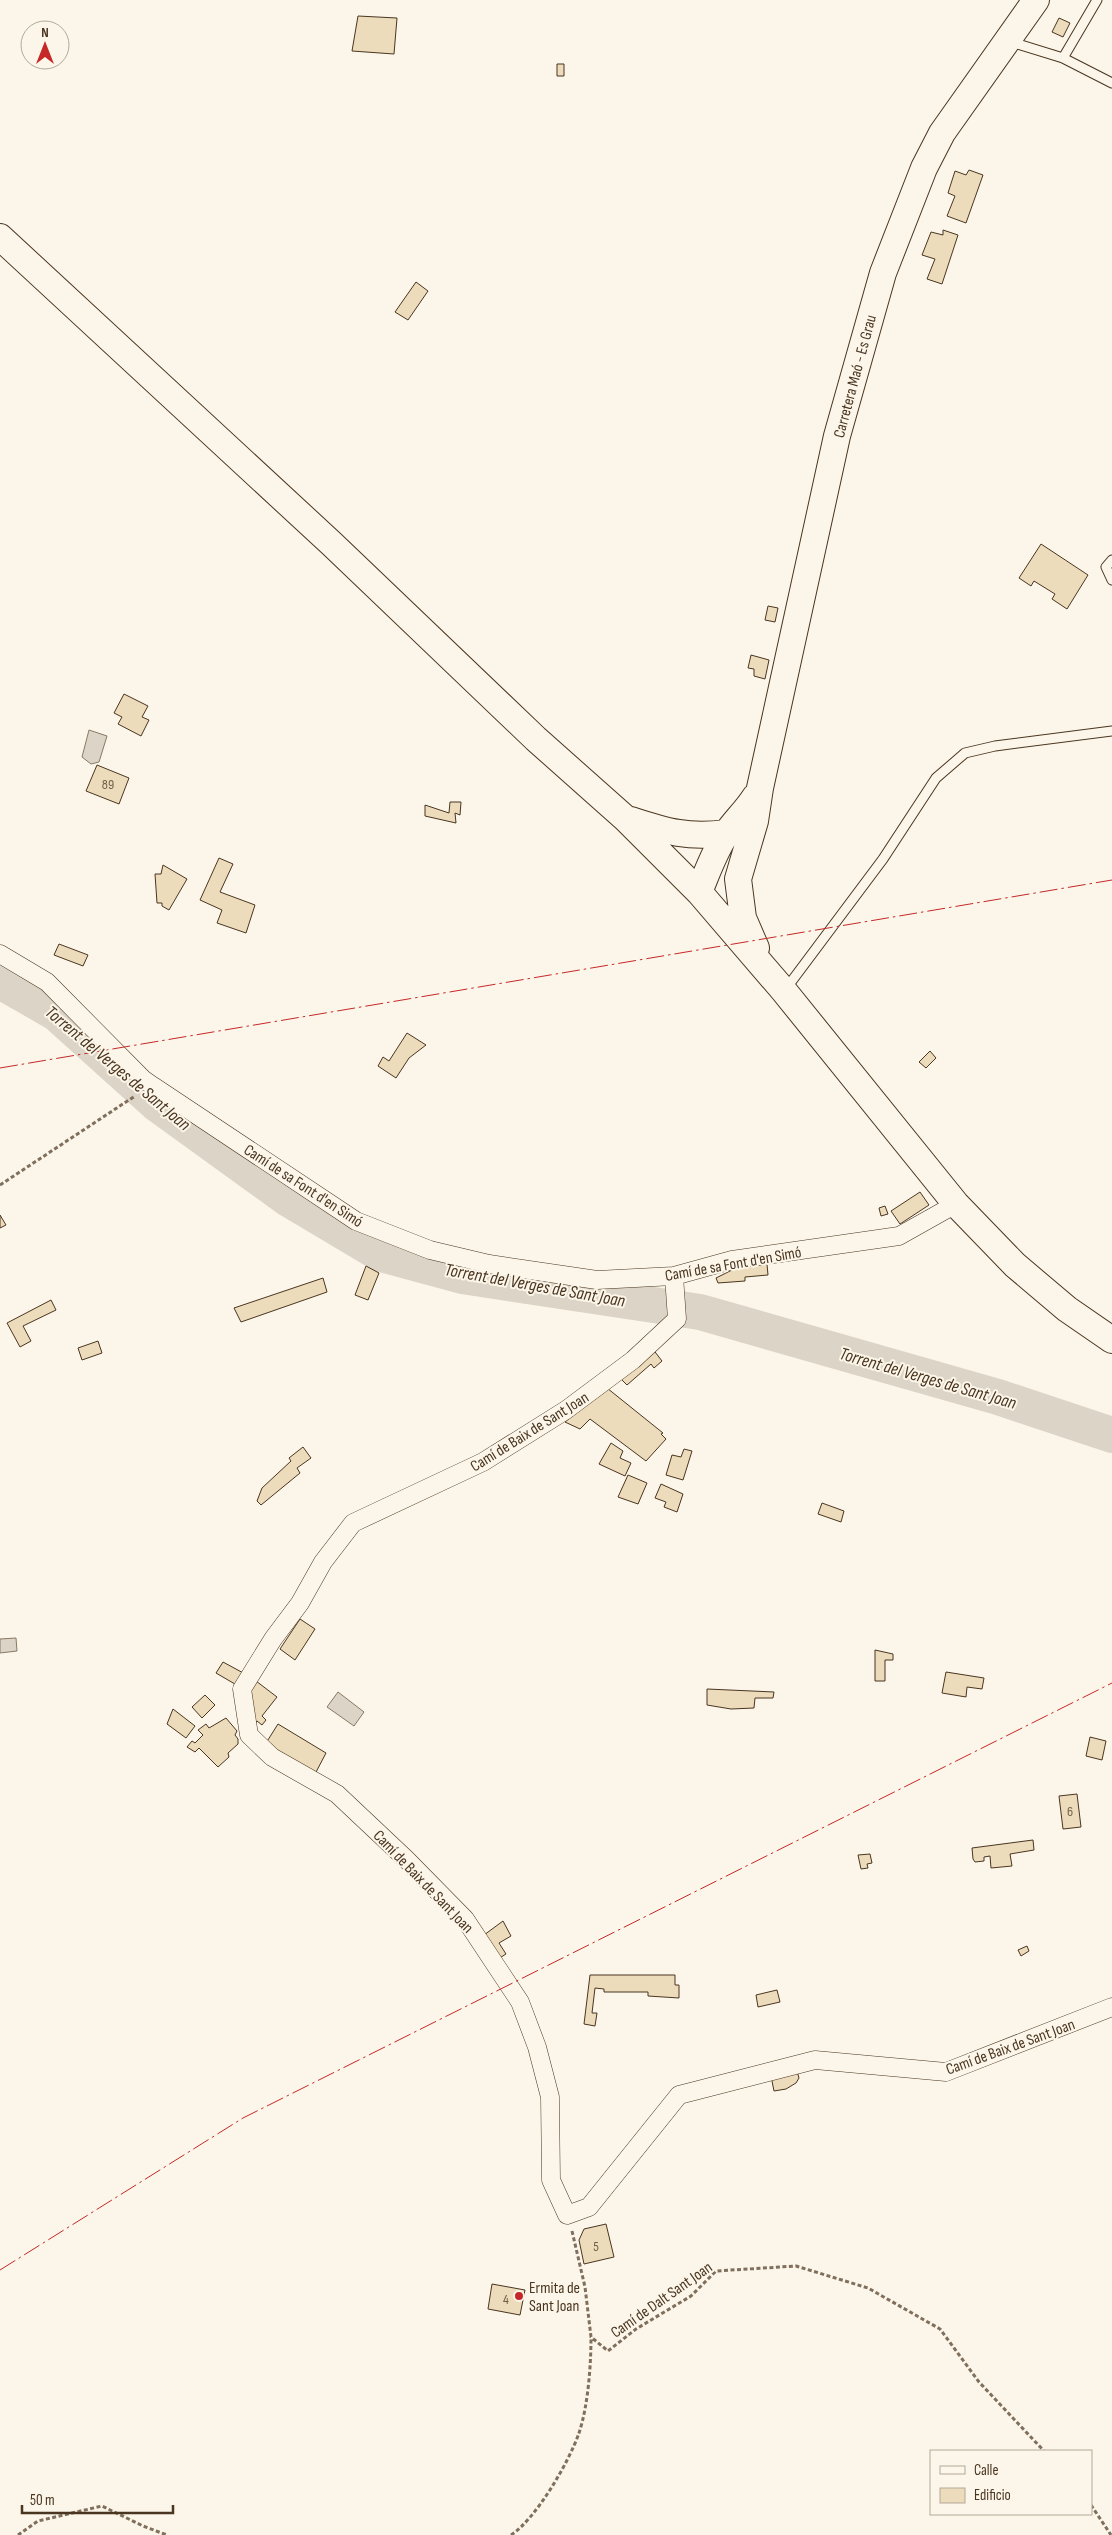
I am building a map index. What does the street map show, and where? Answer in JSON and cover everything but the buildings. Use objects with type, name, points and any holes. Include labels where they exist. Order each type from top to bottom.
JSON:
[{"type":"main road","name":"Carretera Maó - Es Grau","points":[[742,858],[755,821],[760,788],[837,436],[883,273],[924,168],[942,133],[1036,0]]},
{"type":"main road","points":[[0,237],[332,544],[536,739],[626,819],[699,892],[784,991],[956,1204],[1015,1265],[1067,1309],[1112,1340]]},
{"type":"main road","points":[[699,892],[715,852],[726,833],[742,817],[760,788]]},
{"type":"main road","points":[[626,819],[672,834],[699,836],[726,833]]},
{"type":"main road","points":[[699,892],[722,878],[742,858]]},
{"type":"main road","points":[[742,858],[738,879],[743,918],[765,970]]},
{"type":"street","name":"Camí de sa Font d'en Simó","points":[[0,954],[47,982],[143,1079],[356,1221],[430,1250],[489,1264],[597,1280],[674,1276],[732,1260],[899,1236],[956,1204]]},
{"type":"street","name":"Camí de Baix de Sant Joan","points":[[674,1276],[677,1319],[633,1360],[566,1410],[483,1462],[353,1523],[322,1562],[300,1603],[273,1639],[242,1689],[249,1735],[272,1757],[337,1794],[406,1859],[465,1919],[520,2002],[537,2047],[550,2097],[551,2180],[567,2215],[588,2207],[679,2095],[814,2060],[946,2072],[1112,2007]]},
{"type":"lane","points":[[1063,58],[1097,0]]},
{"type":"lane","points":[[1006,40],[1063,58],[1112,83]]},
{"type":"lane","points":[[1112,560],[1106,567],[1112,580]]},
{"type":"lane","points":[[784,991],[883,859],[936,778],[965,753],[995,746],[1112,731]]},
{"type":"path","points":[[0,1185],[128,1101]]},
{"type":"path","name":"Camí de Dalt Sant Joan","points":[[567,2215],[583,2279],[591,2337],[608,2351],[636,2329],[691,2296],[716,2271],[796,2266],[868,2288],[940,2329],[979,2382],[1043,2450]]},
{"type":"path","points":[[510,2535],[520,2529],[550,2490],[579,2433],[591,2365],[591,2337]]},
{"type":"path","points":[[18,2535],[38,2521],[102,2506],[142,2526],[167,2535]]},
{"type":"path","points":[[1092,2506],[1111,2535]]},
{"type":"shaded area","points":[[89,730],[107,736],[99,762],[91,764],[82,757]]},
{"type":"shaded area","points":[[16,1638],[17,1651],[0,1653],[0,1639]]},
{"type":"shaded area","points":[[338,1692],[364,1712],[354,1726],[327,1707]]},
{"type":"waterway","name":"Torrent del Verges de Sant Joan","points":[[0,981],[56,1013],[157,1104],[287,1198],[381,1254],[462,1276],[700,1312],[998,1397],[1112,1435]]},
{"type":"power","points":[[0,1068],[1112,880]]},
{"type":"power","points":[[0,2270],[243,2118],[1112,1683]]},
{"type":"place","name":"Ermita de Sant Joan","points":[[519,2296]]}]
